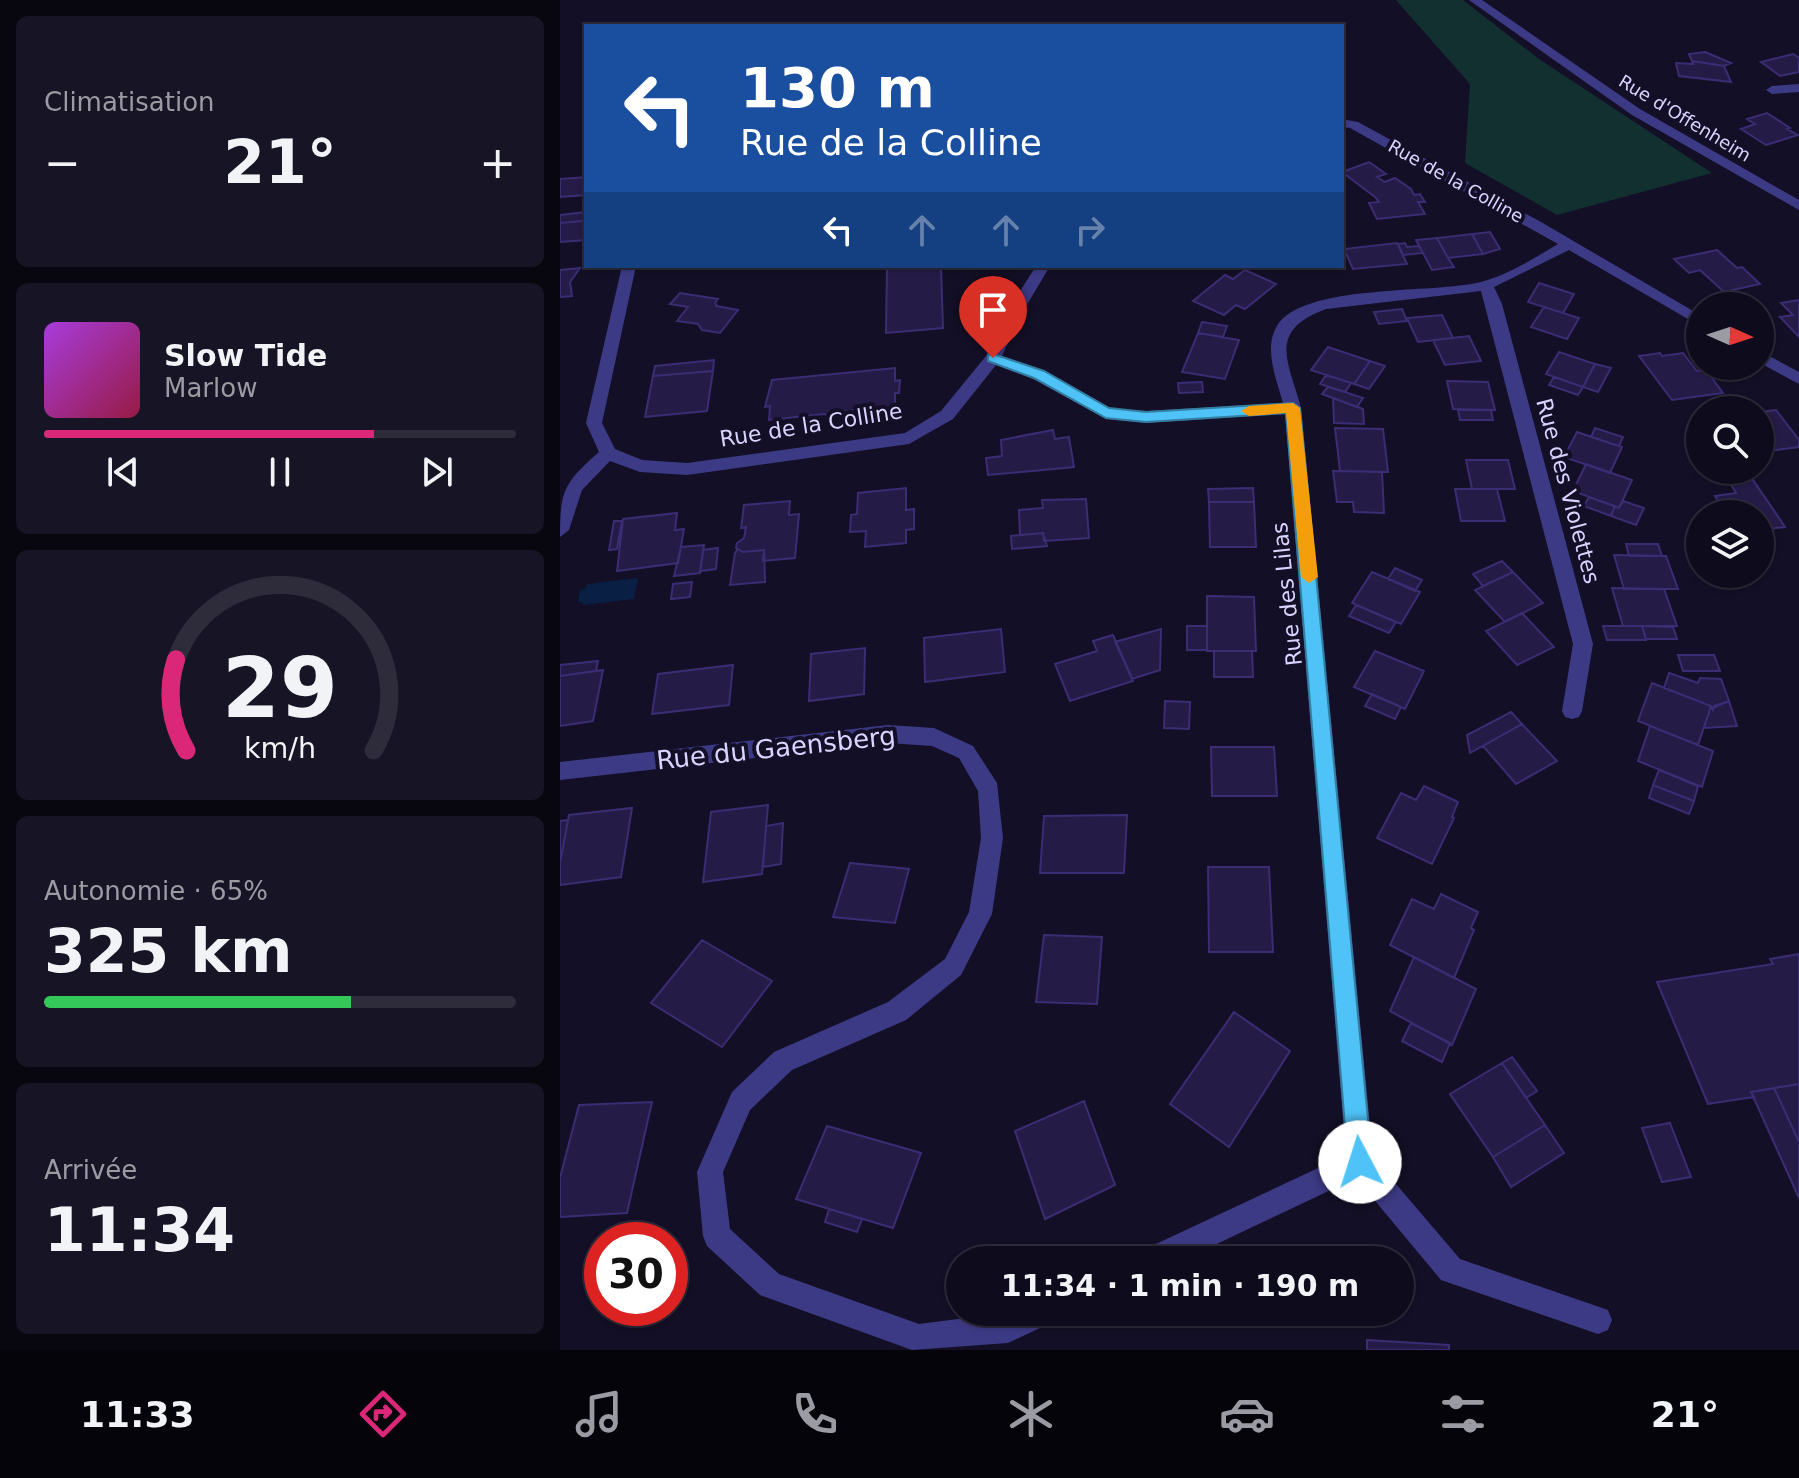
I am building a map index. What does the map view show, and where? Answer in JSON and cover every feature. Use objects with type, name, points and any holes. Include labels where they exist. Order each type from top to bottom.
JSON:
[{"type":"street","name":"Rue d'Offenheim","points":[[1475,0],[1636,112],[1799,206]]},
{"type":"street","points":[[1772,90],[1799,88]]},
{"type":"street","name":"Rue de la Colline","points":[[1344,123],[1354,125],[1569,244],[1686,313]]},
{"type":"street","name":"Rue des Lilas","points":[[1360,1162],[1293,408],[1279,349],[1280,336],[1296,316],[1310,308],[1334,302],[1464,290],[1486,285],[1569,244]]},
{"type":"street","points":[[560,530],[566,499],[582,477],[608,453],[594,423],[629,268]]},
{"type":"street","name":"Rue de la Colline","points":[[608,453],[640,466],[687,469],[909,438],[947,415],[993,358],[1011,318],[1042,268]]},
{"type":"street","name":"Rue des Violettes","points":[[1486,285],[1494,304],[1583,644],[1572,711]]},
{"type":"street","points":[[993,358],[1039,375],[1106,413],[1146,417],[1293,408]]},
{"type":"street","points":[[1774,364],[1799,379]]},
{"type":"street","name":"Rue du Gaensberg","points":[[560,771],[888,734],[934,737],[966,752],[989,790],[992,838],[980,914],[953,967],[897,1011],[783,1061],[741,1101],[710,1172],[717,1236],[770,1285],[919,1338],[1014,1326]]},
{"type":"street","points":[[1183,1246],[1360,1162],[1451,1270],[1598,1320]]},
{"type":"green space","points":[[1396,0],[1463,0],[1539,59],[1712,173],[1557,215],[1465,163],[1470,84]]},
{"type":"water","points":[[638,578],[634,599],[583,605],[583,602],[578,602],[580,590],[585,589],[587,584]]},
{"type":"building","points":[[1705,52],[1731,63],[1724,66],[1692,61],[1689,54]]},
{"type":"building","points":[[1793,54],[1799,58],[1799,72],[1780,76],[1761,62]]},
{"type":"building","points":[[1692,61],[1724,66],[1731,82],[1679,76],[1676,63],[1693,64]]},
{"type":"building","points":[[1767,113],[1798,135],[1766,145],[1741,129],[1755,124],[1747,119]]},
{"type":"building","points":[[1369,162],[1386,174],[1377,177],[1385,182],[1395,178],[1411,189],[1414,195],[1420,194],[1425,202],[1418,202],[1425,214],[1377,219],[1369,203],[1379,202],[1344,171]]},
{"type":"building","points":[[584,177],[584,195],[560,197],[560,179]]},
{"type":"building","points":[[584,212],[584,218],[583,221],[560,223],[560,215]]},
{"type":"building","points":[[584,221],[584,240],[560,242],[560,223]]},
{"type":"building","points":[[1490,232],[1500,249],[1483,254],[1472,234]]},
{"type":"building","points":[[1472,234],[1483,254],[1448,258],[1437,238]]},
{"type":"building","points":[[1437,238],[1454,267],[1432,270],[1416,240]]},
{"type":"building","points":[[1397,243],[1407,264],[1353,269],[1344,249]]},
{"type":"building","points":[[1405,243],[1407,247],[1419,246],[1423,253],[1403,255],[1398,244]]},
{"type":"building","points":[[1717,250],[1760,284],[1724,292],[1700,270],[1689,273],[1674,259]]},
{"type":"building","points":[[580,268],[570,282],[572,296],[560,297],[560,270]]},
{"type":"building","points":[[887,268],[941,268],[943,328],[886,333]]},
{"type":"building","points":[[1245,270],[1276,284],[1245,309],[1236,305],[1224,315],[1193,301],[1225,275],[1233,279]]},
{"type":"building","points":[[1539,283],[1574,294],[1563,313],[1528,302]]},
{"type":"building","points":[[680,293],[718,299],[715,303],[717,306],[738,310],[720,333],[702,330],[698,324],[677,321],[688,307],[670,304]]},
{"type":"building","points":[[1799,300],[1799,337],[1780,317],[1793,315],[1781,303]]},
{"type":"building","points":[[1544,307],[1579,318],[1567,339],[1531,327]]},
{"type":"building","points":[[1402,309],[1407,321],[1379,324],[1374,312]]},
{"type":"building","points":[[1442,315],[1453,338],[1418,342],[1407,318]]},
{"type":"building","points":[[1202,322],[1227,326],[1223,337],[1198,333]]},
{"type":"building","points":[[1198,333],[1239,340],[1225,379],[1182,372]]},
{"type":"building","points":[[1469,336],[1481,361],[1445,365],[1433,340]]},
{"type":"building","points":[[1328,347],[1370,361],[1354,384],[1311,370]]},
{"type":"building","points":[[1559,352],[1595,364],[1583,387],[1546,374]]},
{"type":"building","points":[[1683,353],[1686,357],[1686,380],[1713,380],[1723,393],[1672,400],[1639,356]]},
{"type":"building","points":[[714,360],[713,371],[653,376],[655,366]]},
{"type":"building","points":[[1370,361],[1385,366],[1369,389],[1354,384]]},
{"type":"building","points":[[1595,364],[1611,368],[1598,392],[1583,387]]},
{"type":"building","points":[[895,368],[895,381],[900,380],[899,393],[895,393],[895,406],[839,412],[832,417],[824,414],[769,420],[770,406],[765,407],[772,380]]},
{"type":"building","points":[[713,371],[707,411],[645,417],[653,376]]},
{"type":"building","points":[[1326,375],[1351,383],[1345,392],[1320,384]]},
{"type":"building","points":[[1554,377],[1583,387],[1578,395],[1549,385]]},
{"type":"building","points":[[1447,381],[1488,382],[1495,410],[1453,409]]},
{"type":"building","points":[[1202,382],[1203,392],[1179,393],[1178,383]]},
{"type":"building","points":[[1328,387],[1363,398],[1357,407],[1322,394]]},
{"type":"building","points":[[1333,398],[1363,409],[1364,424],[1334,423]]},
{"type":"building","points":[[1458,410],[1491,410],[1493,420],[1460,420]]},
{"type":"building","points":[[1774,410],[1799,440],[1799,447],[1774,450]]},
{"type":"building","points":[[1335,428],[1383,429],[1388,472],[1340,471]]},
{"type":"building","points":[[1595,428],[1623,437],[1619,446],[1591,437]]},
{"type":"building","points":[[1053,430],[1055,439],[1069,437],[1074,467],[988,475],[986,458],[1002,456],[1001,440]]},
{"type":"building","points":[[1577,432],[1622,447],[1610,473],[1564,457]]},
{"type":"building","points":[[1466,460],[1508,460],[1515,489],[1472,489]]},
{"type":"building","points":[[1586,464],[1632,480],[1619,508],[1573,491]]},
{"type":"building","points":[[1333,471],[1382,472],[1384,513],[1354,512],[1353,502],[1337,502]]},
{"type":"building","points":[[1731,484],[1756,484],[1767,500],[1718,500],[1715,496],[1736,493]]},
{"type":"building","points":[[906,488],[906,510],[914,509],[914,529],[906,530],[906,543],[865,547],[866,531],[850,532],[851,515],[857,514],[858,493]]},
{"type":"building","points":[[1253,488],[1254,502],[1209,502],[1208,489]]},
{"type":"building","points":[[1455,489],[1497,489],[1505,521],[1461,521]]},
{"type":"building","points":[[1589,497],[1615,506],[1611,516],[1584,506]]},
{"type":"building","points":[[1086,499],[1089,538],[1044,541],[1043,533],[1020,535],[1019,510],[1043,508],[1042,500]]},
{"type":"building","points":[[790,501],[789,515],[799,514],[795,558],[763,561],[764,550],[743,552],[736,548],[744,538],[746,527],[741,528],[744,505]]},
{"type":"building","points":[[1623,501],[1644,508],[1636,525],[1611,516],[1615,506],[1619,508]]},
{"type":"building","points":[[1209,502],[1254,502],[1256,547],[1210,547]]},
{"type":"building","points":[[1774,511],[1785,527],[1774,528]]},
{"type":"building","points":[[677,513],[675,530],[684,529],[678,563],[617,571],[623,519]]},
{"type":"building","points":[[614,521],[622,521],[617,549],[609,550]]},
{"type":"building","points":[[1043,533],[1047,546],[1012,549],[1011,536]]},
{"type":"building","points":[[1626,544],[1658,544],[1662,556],[1629,556]]},
{"type":"building","points":[[704,545],[700,573],[674,576],[681,547]]},
{"type":"building","points":[[718,548],[716,569],[700,571],[703,550]]},
{"type":"building","points":[[738,549],[743,552],[764,550],[765,582],[730,585]]},
{"type":"building","points":[[1614,555],[1666,556],[1678,589],[1624,589]]},
{"type":"building","points":[[1502,561],[1513,572],[1483,586],[1473,574]]},
{"type":"building","points":[[1395,568],[1422,580],[1415,591],[1388,579]]},
{"type":"building","points":[[1372,572],[1420,592],[1401,624],[1352,603]]},
{"type":"building","points":[[1513,572],[1543,603],[1505,622],[1475,590]]},
{"type":"building","points":[[692,582],[690,597],[671,599],[673,584]]},
{"type":"building","points":[[1612,588],[1664,589],[1677,626],[1623,626]]},
{"type":"building","points":[[1207,596],[1254,597],[1256,651],[1207,651]]},
{"type":"building","points":[[1356,605],[1396,622],[1389,633],[1349,616]]},
{"type":"building","points":[[1522,613],[1554,647],[1517,665],[1486,631]]},
{"type":"building","points":[[1187,626],[1207,626],[1207,650],[1187,650]]},
{"type":"building","points":[[1603,626],[1642,626],[1646,640],[1607,640]]},
{"type":"building","points":[[1642,626],[1673,627],[1677,639],[1646,639]]},
{"type":"building","points":[[1001,629],[1005,672],[925,682],[924,638]]},
{"type":"building","points":[[1161,629],[1160,670],[1132,679],[1115,642]]},
{"type":"building","points":[[1113,635],[1133,681],[1070,701],[1055,664],[1097,651],[1093,641]]},
{"type":"building","points":[[865,648],[864,694],[809,701],[811,654]]},
{"type":"building","points":[[1214,651],[1252,651],[1253,677],[1214,677]]},
{"type":"building","points":[[1375,651],[1424,671],[1405,709],[1354,687]]},
{"type":"building","points":[[1678,655],[1714,655],[1720,671],[1683,671]]},
{"type":"building","points":[[598,661],[596,671],[560,676],[560,665]]},
{"type":"building","points":[[733,665],[729,705],[652,714],[658,674]]},
{"type":"building","points":[[603,670],[593,721],[560,726],[560,676]]},
{"type":"building","points":[[1669,673],[1698,683],[1700,678],[1721,679],[1729,701],[1714,706],[1713,710],[1711,706],[1664,688]]},
{"type":"building","points":[[1652,683],[1711,706],[1698,745],[1638,721]]},
{"type":"building","points":[[1372,694],[1401,707],[1395,719],[1365,706]]},
{"type":"building","points":[[1165,701],[1190,702],[1189,729],[1164,728]]},
{"type":"building","points":[[1729,701],[1737,726],[1704,728],[1710,709]]},
{"type":"building","points":[[1511,712],[1522,724],[1470,753],[1467,735]]},
{"type":"building","points":[[1522,724],[1557,761],[1516,784],[1483,746]]},
{"type":"building","points":[[1650,726],[1713,751],[1702,787],[1638,761]]},
{"type":"building","points":[[1211,747],[1274,747],[1277,796],[1212,796]]},
{"type":"building","points":[[1659,770],[1698,786],[1694,801],[1653,785]]},
{"type":"building","points":[[1653,785],[1694,801],[1689,814],[1649,798]]},
{"type":"building","points":[[1424,786],[1458,802],[1454,818],[1432,864],[1377,838],[1401,793],[1416,800]]},
{"type":"building","points":[[768,805],[762,874],[703,882],[711,812]]},
{"type":"building","points":[[632,808],[621,877],[560,885],[560,863],[569,815]]},
{"type":"building","points":[[1127,815],[1124,873],[1040,873],[1044,816]]},
{"type":"building","points":[[568,820],[560,863],[560,821]]},
{"type":"building","points":[[783,823],[781,864],[763,867],[766,826]]},
{"type":"building","points":[[850,863],[909,869],[895,923],[833,917]]},
{"type":"building","points":[[1208,867],[1269,867],[1273,952],[1209,952]]},
{"type":"building","points":[[1441,894],[1478,912],[1454,978],[1390,945],[1412,899],[1434,909]]},
{"type":"building","points":[[1044,935],[1102,937],[1097,1004],[1036,1002]]},
{"type":"building","points":[[702,940],[772,981],[722,1047],[651,1003]]},
{"type":"building","points":[[1799,954],[1799,1084],[1751,1092],[1754,1097],[1708,1104],[1657,982],[1773,964],[1770,959]]},
{"type":"building","points":[[1414,957],[1476,989],[1452,1045],[1390,1011]]},
{"type":"building","points":[[1234,1012],[1290,1051],[1229,1147],[1170,1104]]},
{"type":"building","points":[[1411,1023],[1450,1043],[1442,1062],[1402,1041]]},
{"type":"building","points":[[1512,1057],[1537,1091],[1526,1098],[1502,1063]]},
{"type":"building","points":[[1502,1063],[1545,1125],[1493,1157],[1450,1094]]},
{"type":"building","points":[[1799,1084],[1799,1142],[1774,1088]]},
{"type":"building","points":[[1774,1088],[1799,1142],[1799,1198],[1751,1092]]},
{"type":"building","points":[[1084,1101],[1115,1185],[1045,1219],[1015,1131]]},
{"type":"building","points":[[652,1102],[627,1213],[560,1217],[560,1178],[579,1105]]},
{"type":"building","points":[[1670,1123],[1691,1177],[1662,1182],[1642,1128]]},
{"type":"building","points":[[1545,1125],[1564,1153],[1511,1187],[1493,1157]]},
{"type":"building","points":[[827,1126],[921,1153],[893,1228],[796,1199]]},
{"type":"building","points":[[829,1209],[862,1219],[857,1232],[825,1222]]},
{"type":"building","points":[[1367,1340],[1449,1345],[1449,1350],[1367,1350]]},
{"type":"slow traffic","points":[[1249,411],[1293,408],[1309,577]]},
{"type":"route","points":[[993,358],[1039,375],[1106,413],[1146,417],[1293,408],[1360,1162]]}]
